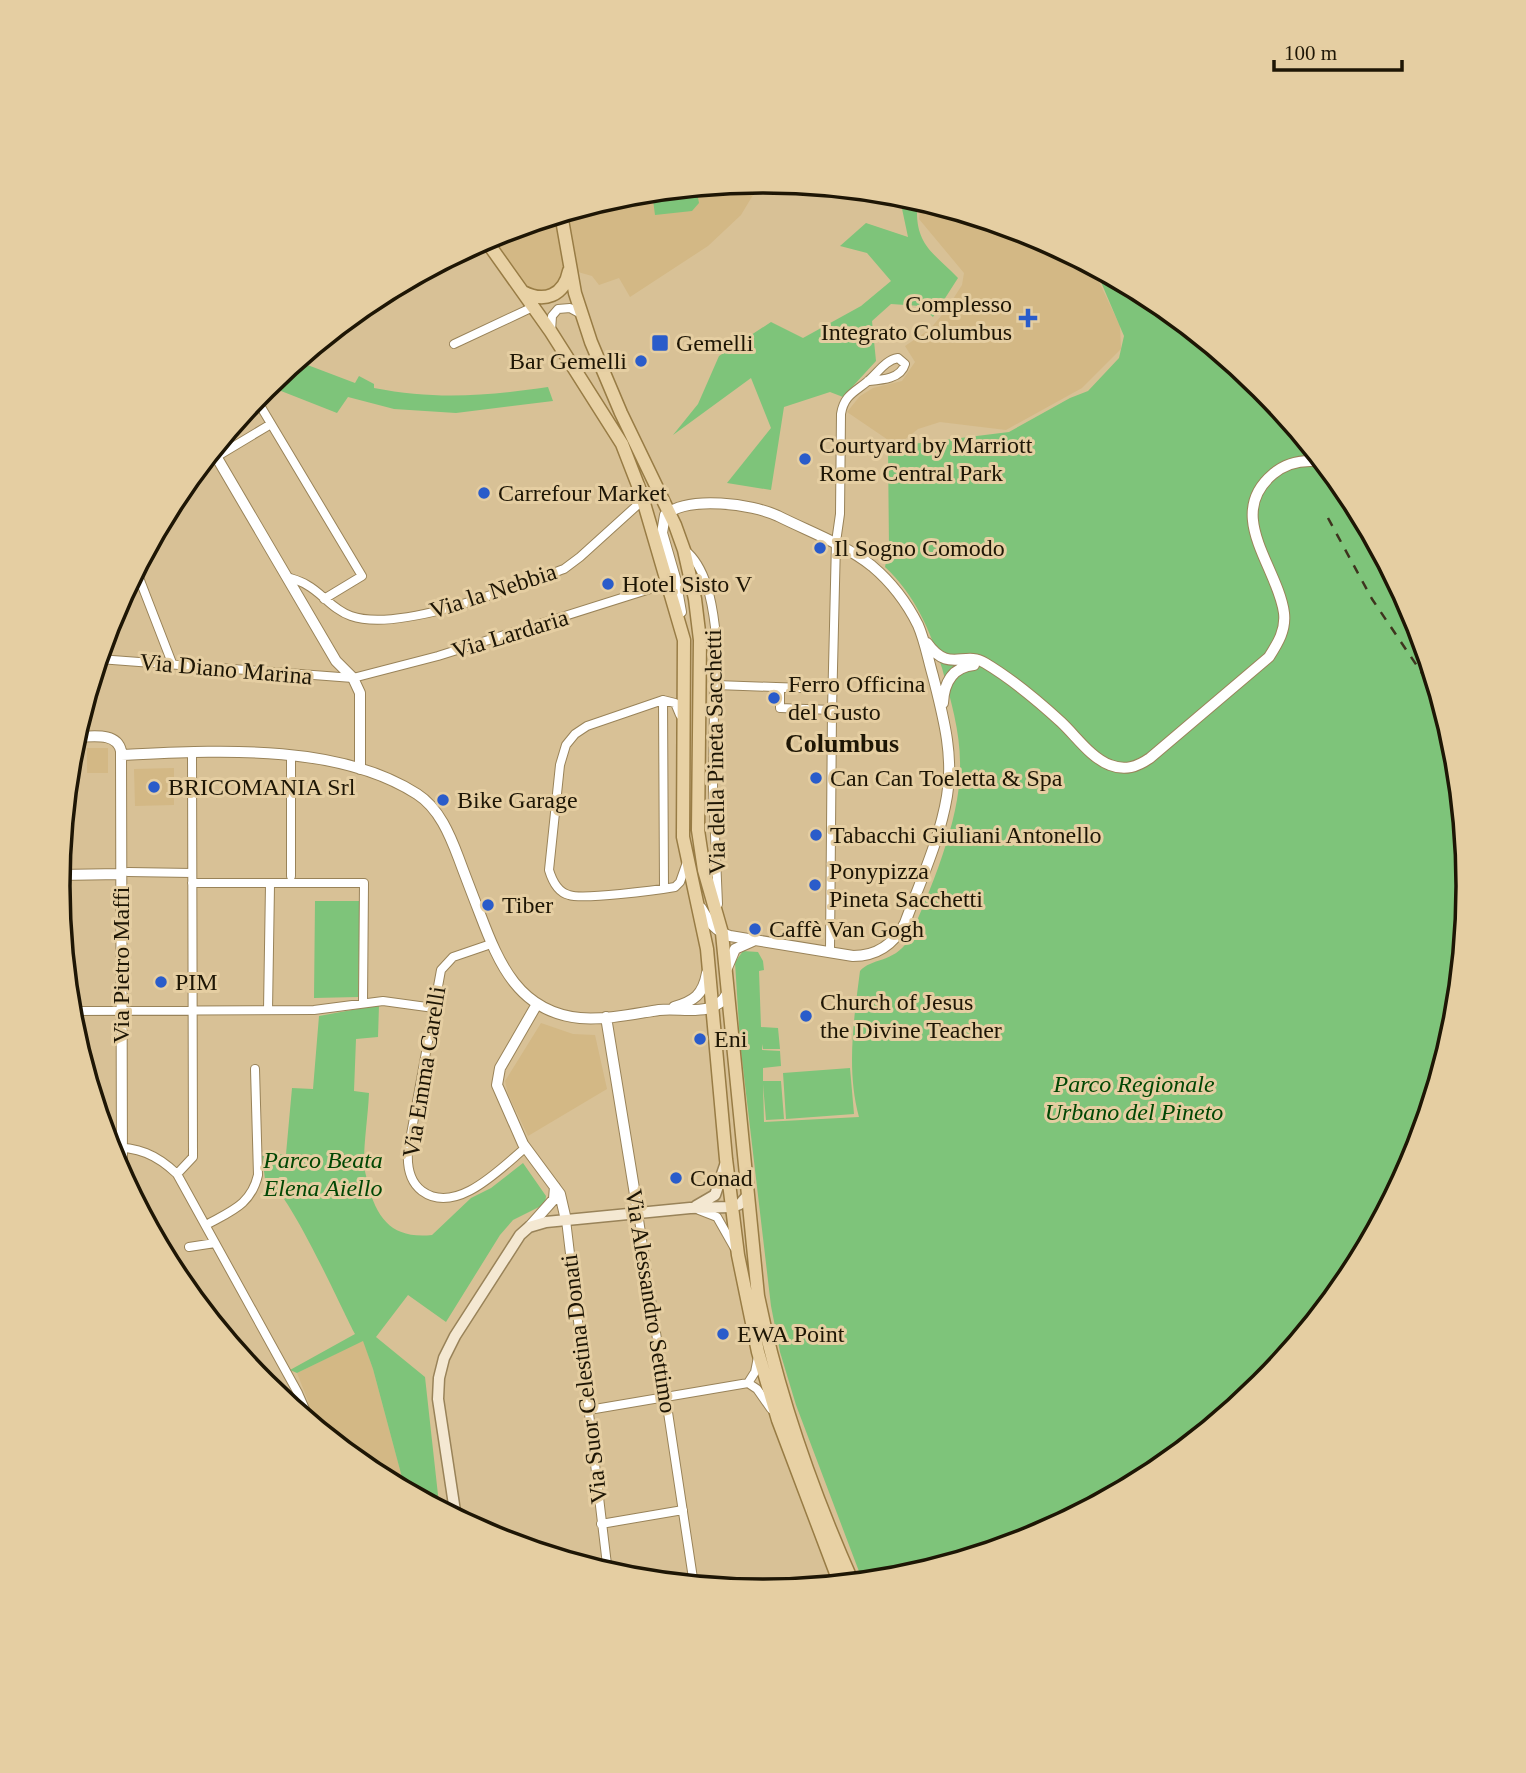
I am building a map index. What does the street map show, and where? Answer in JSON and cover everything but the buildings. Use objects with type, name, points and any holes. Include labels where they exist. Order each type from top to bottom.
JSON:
[{"type":"main road","name":"Via della Pineta Sacchetti","points":[[563,223],[581,314],[609,388],[670,511],[684,550],[695,599],[700,640],[698,830],[704,870],[721,927],[756,1280],[768,1344],[808,1467],[839,1575]]},
{"type":"main road","name":"Via della Pineta Sacchetti","points":[[492,249],[551,332],[622,443],[643,500],[684,640],[682,820],[687,862],[708,959],[726,1159],[738,1255],[758,1352],[778,1420],[838,1575]]},
{"type":"main road","points":[[522,292],[537,298],[554,295],[566,284],[570,267]]},
{"type":"main road","name":"Via della Pineta Sacchetti","points":[[690,1208],[715,1195],[726,1159]]},
{"type":"main road","points":[[454,1507],[438,1399],[443,1358],[517,1239],[529,1227],[542,1223],[690,1208],[732,1207],[740,1204],[747,1196]]},
{"type":"street","points":[[454,344],[533,307]]},
{"type":"street","points":[[551,332],[551,319],[558,309],[570,308],[581,314]]},
{"type":"street","points":[[830,951],[832,689],[842,410],[844,401],[852,392],[868,381]]},
{"type":"street","points":[[262,408],[362,576],[324,598]]},
{"type":"street","points":[[228,446],[271,424]]},
{"type":"street","points":[[217,460],[336,661],[353,678],[359,689],[362,702],[360,769]]},
{"type":"street","points":[[670,511],[689,506],[749,506],[766,510],[836,542],[870,564],[891,585],[932,650],[941,657],[955,661],[977,660],[989,666],[1051,714],[1102,761],[1126,768],[1146,761],[1269,657],[1282,636],[1284,615],[1279,595],[1256,539],[1252,517],[1256,494],[1271,475],[1288,464],[1311,462]]},
{"type":"street","name":"Via la Nebbia","points":[[287,576],[308,585],[344,613],[367,620],[405,618],[451,606],[568,567],[643,500]]},
{"type":"street","name":"Via della Pineta Sacchetti","points":[[670,511],[664,518],[662,533],[675,578],[684,640]]},
{"type":"street","name":"Via della Pineta Sacchetti","points":[[684,550],[696,561],[710,602],[715,635],[714,824],[721,927],[709,922],[694,895]]},
{"type":"street","points":[[140,581],[172,663]]},
{"type":"street","name":"Via Lardaria","points":[[353,678],[438,656],[666,584]]},
{"type":"street","points":[[721,927],[757,940],[853,956],[872,953],[893,942],[905,923],[947,798],[949,752],[923,637]]},
{"type":"street","name":"Via Diano Marina","points":[[109,660],[353,678]]},
{"type":"street","points":[[942,714],[945,687],[950,677],[967,666],[989,666]]},
{"type":"street","points":[[716,685],[832,689]]},
{"type":"street","points":[[780,688],[780,708],[832,710]]},
{"type":"street","points":[[663,700],[587,726],[566,744],[561,757],[549,866],[555,884],[568,895],[596,896],[664,888]]},
{"type":"street","name":"Via della Pineta Sacchetti","points":[[682,722],[674,703],[663,700],[664,888],[674,887],[681,882],[687,862]]},
{"type":"street","points":[[86,737],[112,738],[120,745],[121,755],[237,751],[291,755],[360,769],[409,789],[427,802],[451,838],[491,944],[514,983],[537,1004],[551,1012],[572,1017],[606,1017],[667,1009],[694,1010],[713,1007],[721,1003],[727,994]]},
{"type":"street","points":[[177,1174],[193,1157],[192,752]]},
{"type":"street","name":"Via Pietro Maffi","points":[[121,755],[124,873],[121,1147]]},
{"type":"street","points":[[291,755],[291,876]]},
{"type":"street","points":[[70,875],[192,873]]},
{"type":"street","points":[[192,883],[364,883],[363,1002]]},
{"type":"street","points":[[268,1010],[270,885]]},
{"type":"street","points":[[725,975],[735,949],[757,940]]},
{"type":"street","name":"Via Emma Carelli","points":[[491,944],[458,954],[445,964],[439,978],[408,1159],[413,1181],[425,1193],[443,1198],[459,1196],[480,1185],[525,1148]]},
{"type":"street","points":[[667,1009],[691,1001],[700,993],[704,986],[708,959]]},
{"type":"street","points":[[81,1011],[320,1010],[363,1002],[388,1001],[433,1008]]},
{"type":"street","name":"Via Suor Celestina Donati","points":[[537,1004],[500,1068],[497,1085],[525,1148],[562,1197],[606,1561]]},
{"type":"street","name":"Via Alessandro Settimo","points":[[606,1017],[693,1576]]},
{"type":"street","points":[[206,1225],[243,1205],[254,1191],[257,1182],[255,1069]]},
{"type":"street","points":[[121,1147],[139,1149],[156,1156],[177,1174],[304,1406]]},
{"type":"street","points":[[529,1227],[552,1202],[555,1186]]},
{"type":"street","points":[[690,1208],[717,1217],[738,1255]]},
{"type":"street","points":[[190,1247],[215,1243]]},
{"type":"street","points":[[748,1383],[755,1372],[758,1352]]},
{"type":"street","points":[[589,1410],[748,1383],[757,1389],[778,1420]]},
{"type":"street","points":[[601,1524],[683,1510]]},
{"type":"shaded area","points":[[754,193],[741,215],[708,246],[630,297],[619,278],[599,285],[592,276],[578,272],[570,221],[673,199]]},
{"type":"shaded area","name":"Complesso Integrato Columbus","points":[[920,212],[986,230],[1028,246],[1098,280],[1120,326],[1121,349],[1082,388],[1006,430],[940,422],[918,429],[897,446],[847,412],[860,396],[873,388],[902,381],[915,362],[905,346],[930,329],[962,285],[964,273],[919,219]]},
{"type":"shaded area","points":[[557,225],[565,274],[554,289],[544,293],[533,292],[524,285],[496,247]]},
{"type":"shaded area","points":[[87,748],[108,748],[108,773],[87,773]]},
{"type":"shaded area","name":"BRICOMANIA Srl","points":[[174,768],[174,805],[135,806],[134,769]]},
{"type":"shaded area","points":[[541,1023],[573,1034],[595,1035],[607,1089],[528,1136],[508,1094],[505,1081]]},
{"type":"shaded area","points":[[363,1340],[402,1478],[311,1412],[297,1373]]},
{"type":"green space","points":[[698,197],[699,203],[692,211],[655,215],[653,202]]},
{"type":"green space","points":[[902,208],[917,211],[924,241],[958,278],[933,317],[920,306],[891,304],[872,321],[876,361],[843,397],[830,392],[784,407],[771,490],[727,483],[771,428],[751,378],[673,435],[698,404],[719,356],[771,322],[803,338],[861,306],[891,281],[867,253],[840,246],[866,223],[908,237]]},
{"type":"green space","name":"Parco Regionale Urbano del Pineto","points":[[1101,281],[1185,337],[1253,396],[1313,465],[1339,501],[1385,580],[1419,664],[1432,707],[1450,796],[1455,841],[1455,932],[1443,1022],[1419,1109],[1385,1193],[1339,1272],[1313,1308],[1253,1377],[1220,1408],[1148,1463],[1070,1508],[986,1543],[942,1556],[860,1573],[796,1405],[780,1352],[771,1306],[740,1042],[735,962],[743,951],[758,952],[764,970],[759,971],[761,1027],[778,1028],[780,1049],[763,1049],[762,1044],[762,1050],[780,1051],[781,1066],[763,1068],[763,1081],[781,1081],[784,1119],[766,1120],[763,1084],[764,1122],[859,1117],[852,1063],[860,971],[896,953],[908,941],[934,879],[949,833],[959,789],[960,768],[955,718],[932,640],[913,601],[885,567],[889,548],[888,447],[1009,432],[1088,391],[1119,358],[1124,336]]},
{"type":"green space","points":[[306,365],[355,383],[359,376],[374,384],[374,388],[397,392],[461,395],[548,387],[553,401],[456,413],[394,409],[348,397],[337,413],[279,390]]},
{"type":"green space","points":[[315,901],[360,901],[358,997],[314,998]]},
{"type":"green space","name":"Parco Beata Elena Aiello","points":[[379,1005],[378,1037],[356,1039],[354,1091],[369,1093],[364,1166],[376,1208],[389,1224],[407,1234],[432,1235],[471,1198],[491,1188],[523,1163],[546,1196],[545,1204],[513,1220],[500,1235],[446,1322],[408,1295],[376,1337],[425,1377],[438,1499],[402,1478],[363,1341],[297,1373],[290,1370],[355,1334],[299,1224],[275,1187],[265,1179],[262,1156],[286,1154],[292,1088],[313,1089],[319,1016]]},
{"type":"green space","points":[[850,1068],[854,1114],[786,1119],[783,1073]]},
{"type":"railway","points":[[1328,518],[1372,599],[1422,673]]},
{"type":"place","name":"Complesso Integrato Columbus","points":[[1028,318]]},
{"type":"place","name":"Gemelli","points":[[660,343]]},
{"type":"place","name":"Bar Gemelli","points":[[641,361]]},
{"type":"place","name":"Courtyard by Marriott Rome Central Park","points":[[805,459]]},
{"type":"place","name":"Carrefour Market","points":[[484,493]]},
{"type":"place","name":"Il Sogno Comodo","points":[[820,548]]},
{"type":"place","name":"Hotel Sisto V","points":[[608,584]]},
{"type":"place","name":"Ferro Officina del Gusto","points":[[774,698]]},
{"type":"place","name":"Can Can Toeletta & Spa","points":[[816,778]]},
{"type":"place","name":"BRICOMANIA Srl","points":[[154,787]]},
{"type":"place","name":"Bike Garage","points":[[443,800]]},
{"type":"place","name":"Tabacchi Giuliani Antonello","points":[[816,835]]},
{"type":"place","name":"Ponypizza Pineta Sacchetti","points":[[815,885]]},
{"type":"place","name":"Tiber","points":[[488,905]]},
{"type":"place","name":"Caffè Van Gogh","points":[[755,929]]},
{"type":"place","name":"PIM","points":[[161,982]]},
{"type":"place","name":"Church of Jesus the Divine Teacher","points":[[806,1016]]},
{"type":"place","name":"Eni","points":[[700,1039]]},
{"type":"place","name":"Conad","points":[[676,1178]]},
{"type":"place","name":"EWA Point","points":[[723,1334]]},
{"type":"district","name":"Columbus","points":[[842,743]]}]
